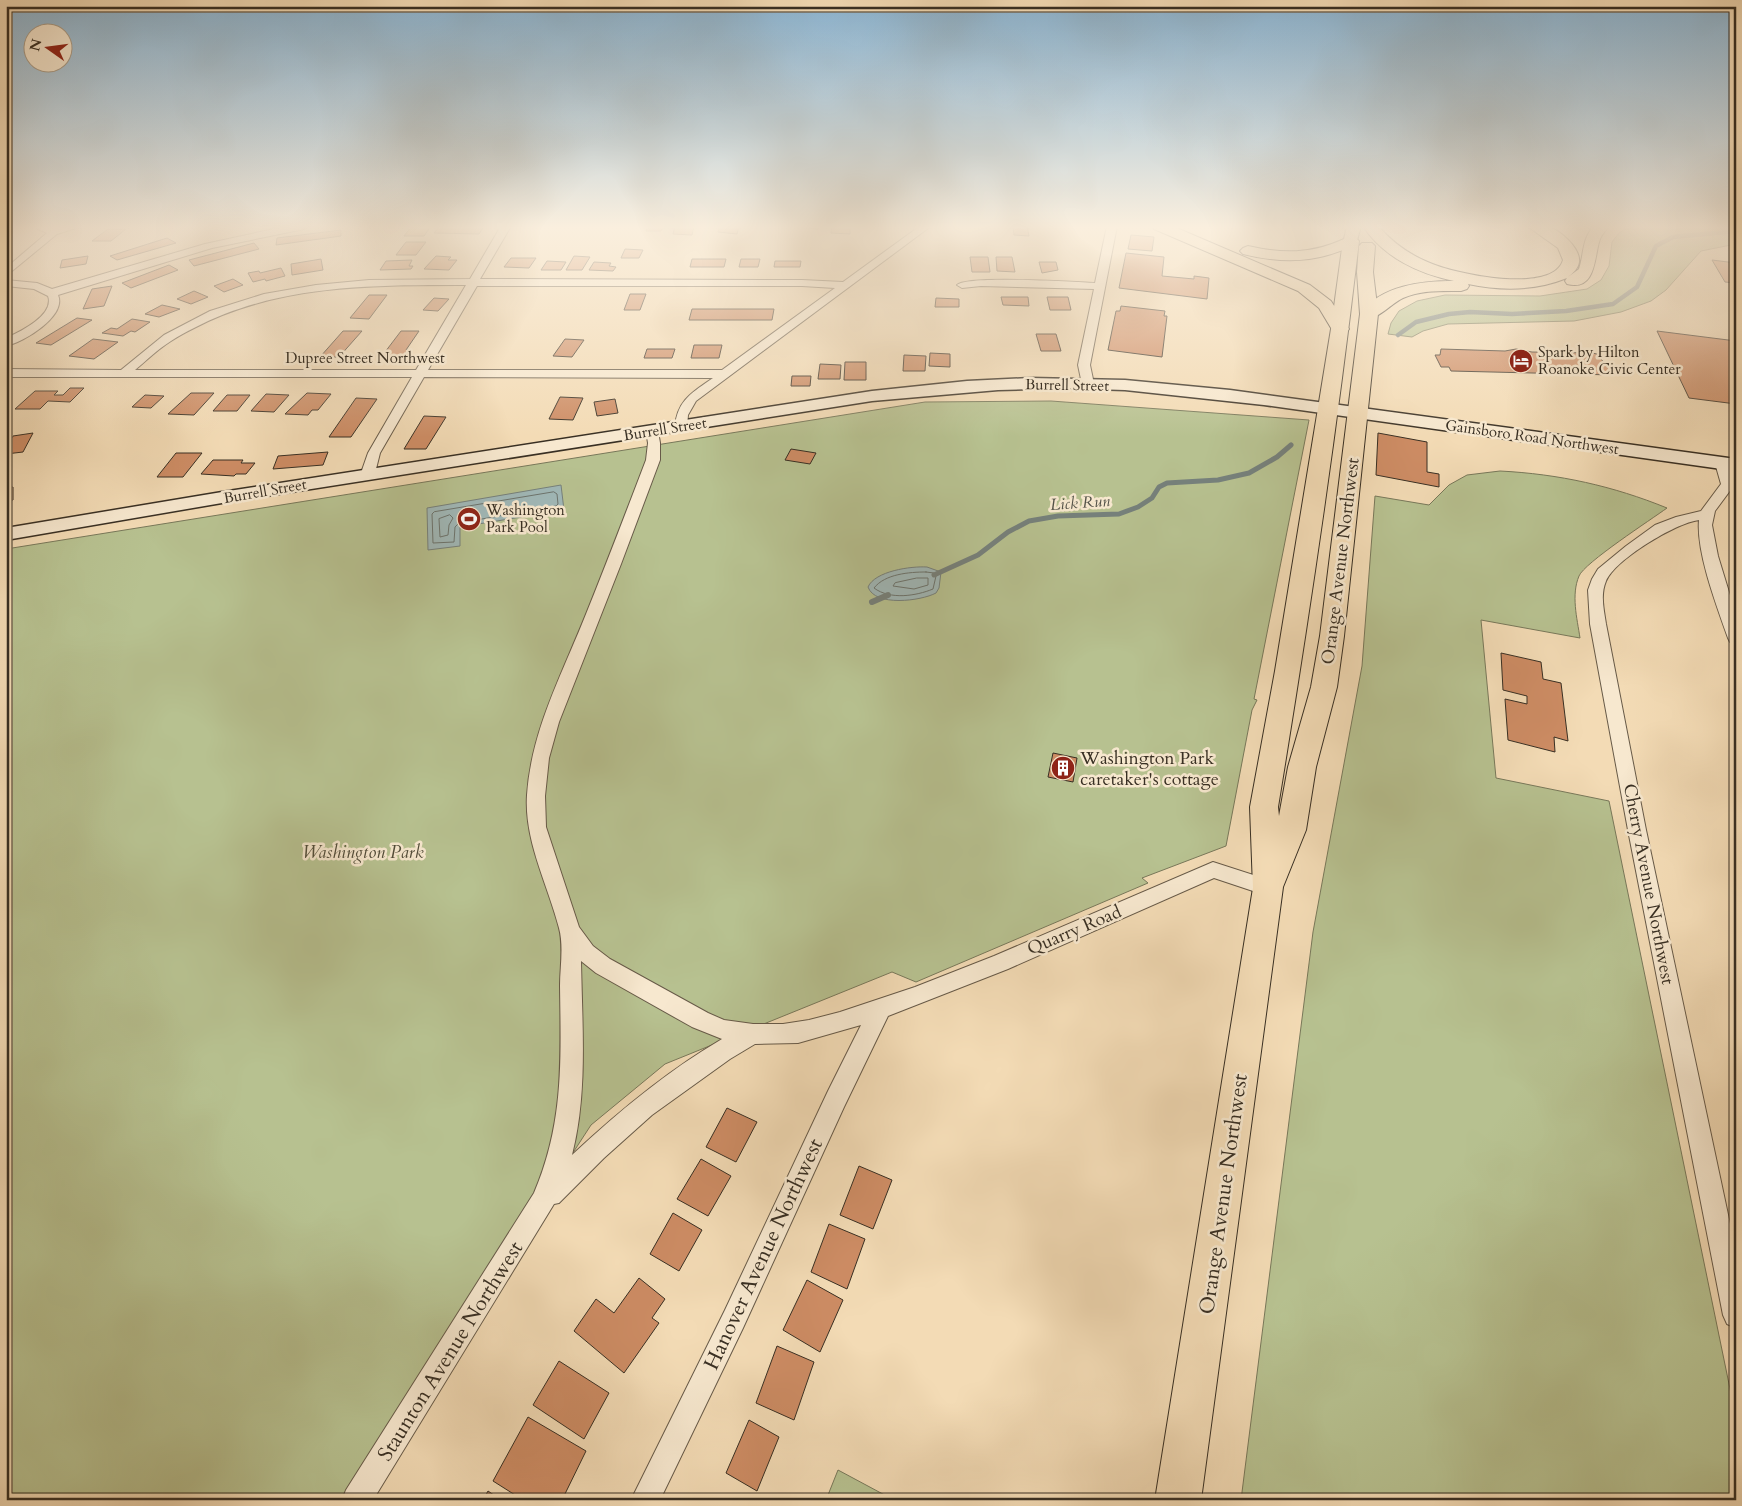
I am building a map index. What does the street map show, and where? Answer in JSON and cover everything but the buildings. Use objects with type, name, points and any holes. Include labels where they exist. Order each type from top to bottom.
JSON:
[{"type":"main road","points":[[1315,296],[1326,305],[1340,329]]},
{"type":"main road","name":"Orange Avenue Northwest","points":[[1178,1500],[1268,888],[1264,807],[1288,671],[1344,296]]},
{"type":"main road","name":"Orange Avenue Northwest","points":[[1268,888],[1292,830],[1302,767],[1324,687],[1332,636],[1358,413],[1368,314],[1367,296]]},
{"type":"main road","points":[[1368,314],[1389,296]]},
{"type":"street","points":[[6,343],[34,327],[48,316],[55,304],[53,296]]},
{"type":"street","points":[[125,372],[140,357],[174,332],[215,312],[268,296]]},
{"type":"street","points":[[368,473],[374,453],[465,296]]},
{"type":"street","points":[[681,427],[682,415],[691,399],[829,296]]},
{"type":"street","points":[[1088,384],[1084,364],[1098,296]]},
{"type":"street","name":"Dupree Street Northwest","points":[[6,373],[724,374]]},
{"type":"street","name":"Burrell Street","points":[[6,534],[368,473],[652,432],[872,396],[930,389],[1018,384],[1124,385],[1328,409]]},
{"type":"street","name":"Gainsboro Road Northwest","points":[[1328,409],[1729,464]]},
{"type":"street","points":[[543,1202],[557,1168],[565,1138],[572,1074],[570,931],[537,827],[536,796],[540,758],[553,713],[614,564],[653,460],[654,443],[652,432]]},
{"type":"street","points":[[1729,464],[1728,484],[1706,515],[1705,528],[1735,637]]},
{"type":"street","name":"Cherry Avenue Northwest","points":[[1706,515],[1678,520],[1655,530],[1607,569],[1600,578],[1595,592],[1598,624],[1639,840],[1736,1315]]},
{"type":"street","name":"Quarry Road","points":[[570,931],[586,953],[603,966],[692,1015],[724,1030],[753,1034],[787,1034],[825,1028],[924,993],[1213,870],[1268,888]]},
{"type":"street","name":"Hanover Avenue Northwest","points":[[645,1500],[734,1319],[836,1099],[881,1008]]},
{"type":"street","points":[[543,1202],[594,1150],[672,1084],[705,1061],[753,1034]]},
{"type":"street","name":"Staunton Avenue Northwest","points":[[356,1500],[543,1202]]},
{"type":"green space","points":[[1439,296],[1657,296],[1651,301],[1621,312],[1574,321],[1448,324],[1423,331],[1412,337],[1388,334],[1391,323],[1399,311],[1417,301]]},
{"type":"green space","name":"Washington Park","points":[[1051,401],[1309,420],[1254,699],[1257,700],[1252,710],[1226,846],[1142,878],[1148,883],[916,982],[892,972],[665,1064],[591,1125],[347,1500],[6,1500],[6,549],[925,402]]},
{"type":"green space","points":[[1500,471],[1543,475],[1585,482],[1626,493],[1667,508],[1593,561],[1579,576],[1575,599],[1580,638],[1481,620],[1496,778],[1609,801],[1736,1418],[1736,1500],[1241,1500],[1313,932],[1362,666],[1375,496],[1429,505],[1449,485],[1467,475]]},
{"type":"green space","points":[[838,1470],[894,1500],[826,1500]]},
{"type":"water","name":"Washington Park Pool","points":[[561,485],[564,510],[460,527],[460,546],[428,550],[427,508]]},
{"type":"water","points":[[912,567],[927,567],[941,572],[939,588],[936,593],[929,596],[910,600],[889,600],[879,598],[868,587],[878,577],[886,573]]},
{"type":"waterway","name":"Lick Run","points":[[1398,335],[1416,322],[1449,314],[1470,312],[1512,314],[1566,311],[1613,304],[1624,296]]},
{"type":"waterway","name":"Lick Run","points":[[934,575],[978,555],[1008,532],[1029,521],[1058,516],[1119,514],[1138,507],[1152,498],[1159,487],[1167,483],[1218,480],[1249,473],[1277,457],[1291,445]]},
{"type":"waterway","name":"Lick Run","points":[[872,602],[888,595]]},
{"type":"place","name":"Spark by Hilton Roanoke Civic Center","points":[[1521,361]]},
{"type":"place","name":"Washington Park Pool","points":[[469,519]]},
{"type":"place","name":"Washington Park caretaker's cottage","points":[[1063,768]]}]
